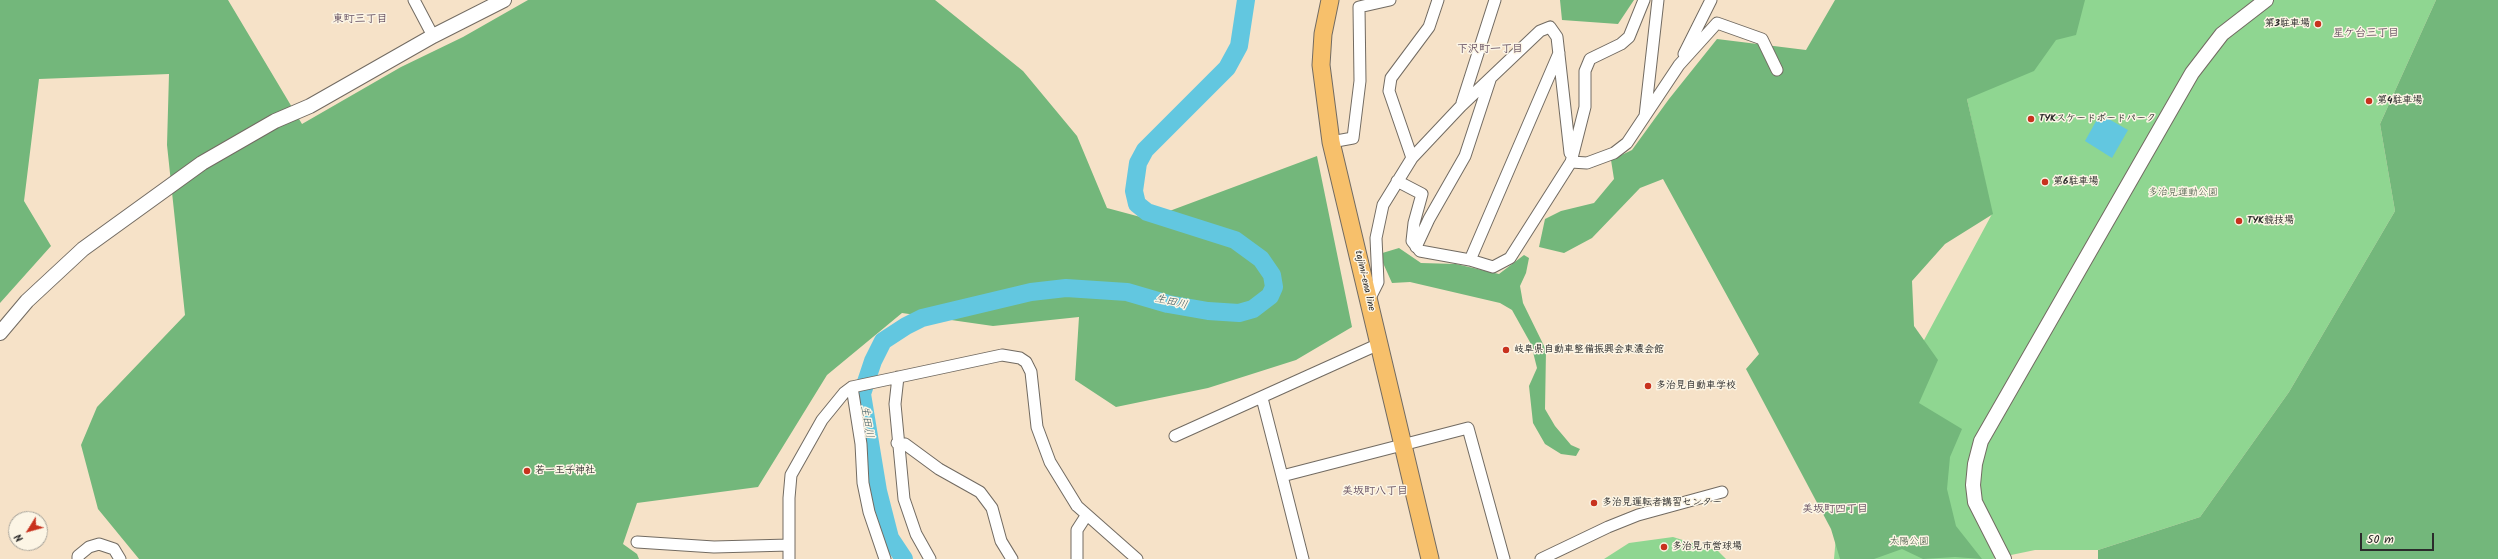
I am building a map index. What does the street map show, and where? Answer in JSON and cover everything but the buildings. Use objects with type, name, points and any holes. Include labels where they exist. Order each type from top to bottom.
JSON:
[{"type":"main road","name":"tajimi-ena line","points":[[1330,0],[1323,34],[1321,65],[1331,142],[1430,559]]},
{"type":"street","points":[[414,0],[432,36]]},
{"type":"street","points":[[0,333],[27,301],[83,249],[202,163],[275,121],[310,106],[432,36],[504,0]]},
{"type":"street","points":[[1331,142],[1353,138],[1360,81],[1359,7],[1390,0]]},
{"type":"street","points":[[1461,106],[1495,0]]},
{"type":"street","points":[[1397,181],[1422,194],[1414,223],[1412,241],[1420,251],[1433,255],[1470,260],[1493,267],[1510,258],[1571,162],[1585,106],[1585,71],[1590,59],[1621,44],[1629,37],[1644,0]]},
{"type":"street","points":[[1645,119],[1658,0]]},
{"type":"street","points":[[1571,162],[1588,163],[1614,153],[1627,144],[1645,119],[1679,65],[1711,0]]},
{"type":"street","points":[[2004,559],[1975,502],[1973,485],[1974,464],[1981,441],[2192,73],[2222,34],[2266,0]]},
{"type":"street","points":[[1412,158],[1389,91],[1391,78],[1429,27],[1436,2]]},
{"type":"street","points":[[1679,65],[1717,24],[1762,39],[1777,70]]},
{"type":"street","points":[[1369,300],[1378,282],[1376,238],[1383,205],[1412,158],[1461,106],[1540,31],[1550,27],[1557,37],[1571,162]]},
{"type":"street","points":[[1470,260],[1559,53]]},
{"type":"street","points":[[1416,247],[1429,219],[1465,156],[1491,78]]},
{"type":"street","points":[[1175,436],[1262,398],[1378,344]]},
{"type":"street","points":[[789,559],[789,498],[791,475],[822,420],[844,393],[852,387],[1002,356],[1020,358],[1026,362],[1031,372],[1037,428],[1050,462],[1077,506],[1086,516],[1136,559]]},
{"type":"street","points":[[898,377],[895,404],[897,443],[904,499],[916,534],[930,559]]},
{"type":"street","points":[[852,387],[861,444],[863,483],[869,512],[885,559]]},
{"type":"street","points":[[1262,398],[1304,559]]},
{"type":"street","points":[[1282,476],[1403,443],[1468,428],[1504,559]]},
{"type":"street","points":[[897,443],[905,444],[940,469],[980,492],[992,508],[1001,541],[1012,559]]},
{"type":"street","points":[[1540,559],[1623,521],[1722,492]]},
{"type":"street","points":[[1077,559],[1077,530],[1086,516]]},
{"type":"street","points":[[637,542],[714,547],[789,545]]},
{"type":"street","points":[[78,559],[78,556],[89,547],[99,544],[114,549],[120,559]]},
{"type":"green space","points":[[0,0],[228,0],[302,124],[401,67],[463,37],[528,0],[935,0],[1023,71],[1077,136],[1107,208],[1148,219],[1317,156],[1352,327],[1296,360],[1208,388],[1116,407],[1075,380],[1079,317],[993,326],[902,313],[827,375],[758,487],[637,503],[623,544],[637,554],[639,559],[139,559],[98,509],[81,445],[97,407],[185,315],[167,145],[169,74],[39,79],[24,201],[51,246],[0,303]]},
{"type":"green space","points":[[1560,0],[1634,0],[1618,24],[1562,20]]},
{"type":"green space","name":"太陽公園","points":[[1835,0],[2085,0],[2076,35],[2056,40],[2034,71],[1967,99],[1993,214],[1945,244],[1912,281],[1914,326],[1938,360],[1919,403],[1962,429],[1950,457],[1947,489],[1956,526],[1982,559],[1955,557],[1923,559],[1902,549],[1874,559],[1840,559],[1831,529],[1746,369],[1759,354],[1663,179],[1640,188],[1592,238],[1564,253],[1539,247],[1545,219],[1561,211],[1594,203],[1614,179],[1611,160],[1632,150],[1669,99],[1717,39],[1806,50]]},
{"type":"green space","name":"多治見運動公園","points":[[2006,0],[2436,0],[2380,124],[2395,211],[2289,392],[2200,517],[2098,550],[2035,550],[1992,559],[1834,559],[1842,468],[1888,407],[1992,214],[1967,99]]},
{"type":"green space","points":[[2436,0],[2498,0],[2498,559],[2098,559],[2098,550],[2200,517],[2289,392],[2395,211],[2380,124]]},
{"type":"green space","points":[[1399,248],[1421,263],[1456,264],[1499,274],[1524,255],[1529,258],[1526,273],[1520,286],[1523,303],[1546,350],[1545,409],[1555,426],[1571,445],[1580,449],[1576,456],[1561,454],[1545,444],[1533,423],[1529,386],[1537,368],[1531,344],[1512,310],[1500,303],[1410,282],[1392,283],[1379,254]]},
{"type":"green space","name":"多治見市営球場","points":[[1673,537],[1718,551],[1726,559],[1604,559],[1629,543]]},
{"type":"water","points":[[2100,114],[2128,130],[2112,158],[2085,141]]},
{"type":"waterway","name":"生田川","points":[[904,559],[890,538],[878,491],[862,394],[873,361],[883,341],[906,326],[922,318],[1031,292],[1066,288],[1127,292],[1168,304],[1208,311],[1239,313],[1253,309],[1270,296],[1274,287],[1272,275],[1261,259],[1235,240],[1147,212],[1137,204],[1134,191],[1138,163],[1145,150],[1227,68],[1239,46],[1246,0]]},
{"type":"place","name":"第3駐車場","points":[[2318,24]]},
{"type":"place","name":"第4駐車場","points":[[2369,101]]},
{"type":"place","name":"TYKスケードボードパーク","points":[[2031,119]]},
{"type":"place","name":"第6駐車場","points":[[2045,182]]},
{"type":"place","name":"TYK競技場","points":[[2239,221]]},
{"type":"place","name":"岐阜県自動車整備振興会東濃会館","points":[[1506,350]]},
{"type":"place","name":"多治見自動車学校","points":[[1648,386]]},
{"type":"place","name":"若一王子神社","points":[[527,471]]},
{"type":"place","name":"多治見運転者講習センター","points":[[1594,503]]},
{"type":"place","name":"多治見市営球場","points":[[1664,547]]},
{"type":"district","name":"東町三丁目","points":[[360,20]]},
{"type":"district","name":"星ケ台三丁目","points":[[2366,34]]},
{"type":"district","name":"下沢町一丁目","points":[[1490,50]]},
{"type":"district","name":"美坂町八丁目","points":[[1375,492]]},
{"type":"district","name":"美坂町四丁目","points":[[1835,510]]}]
